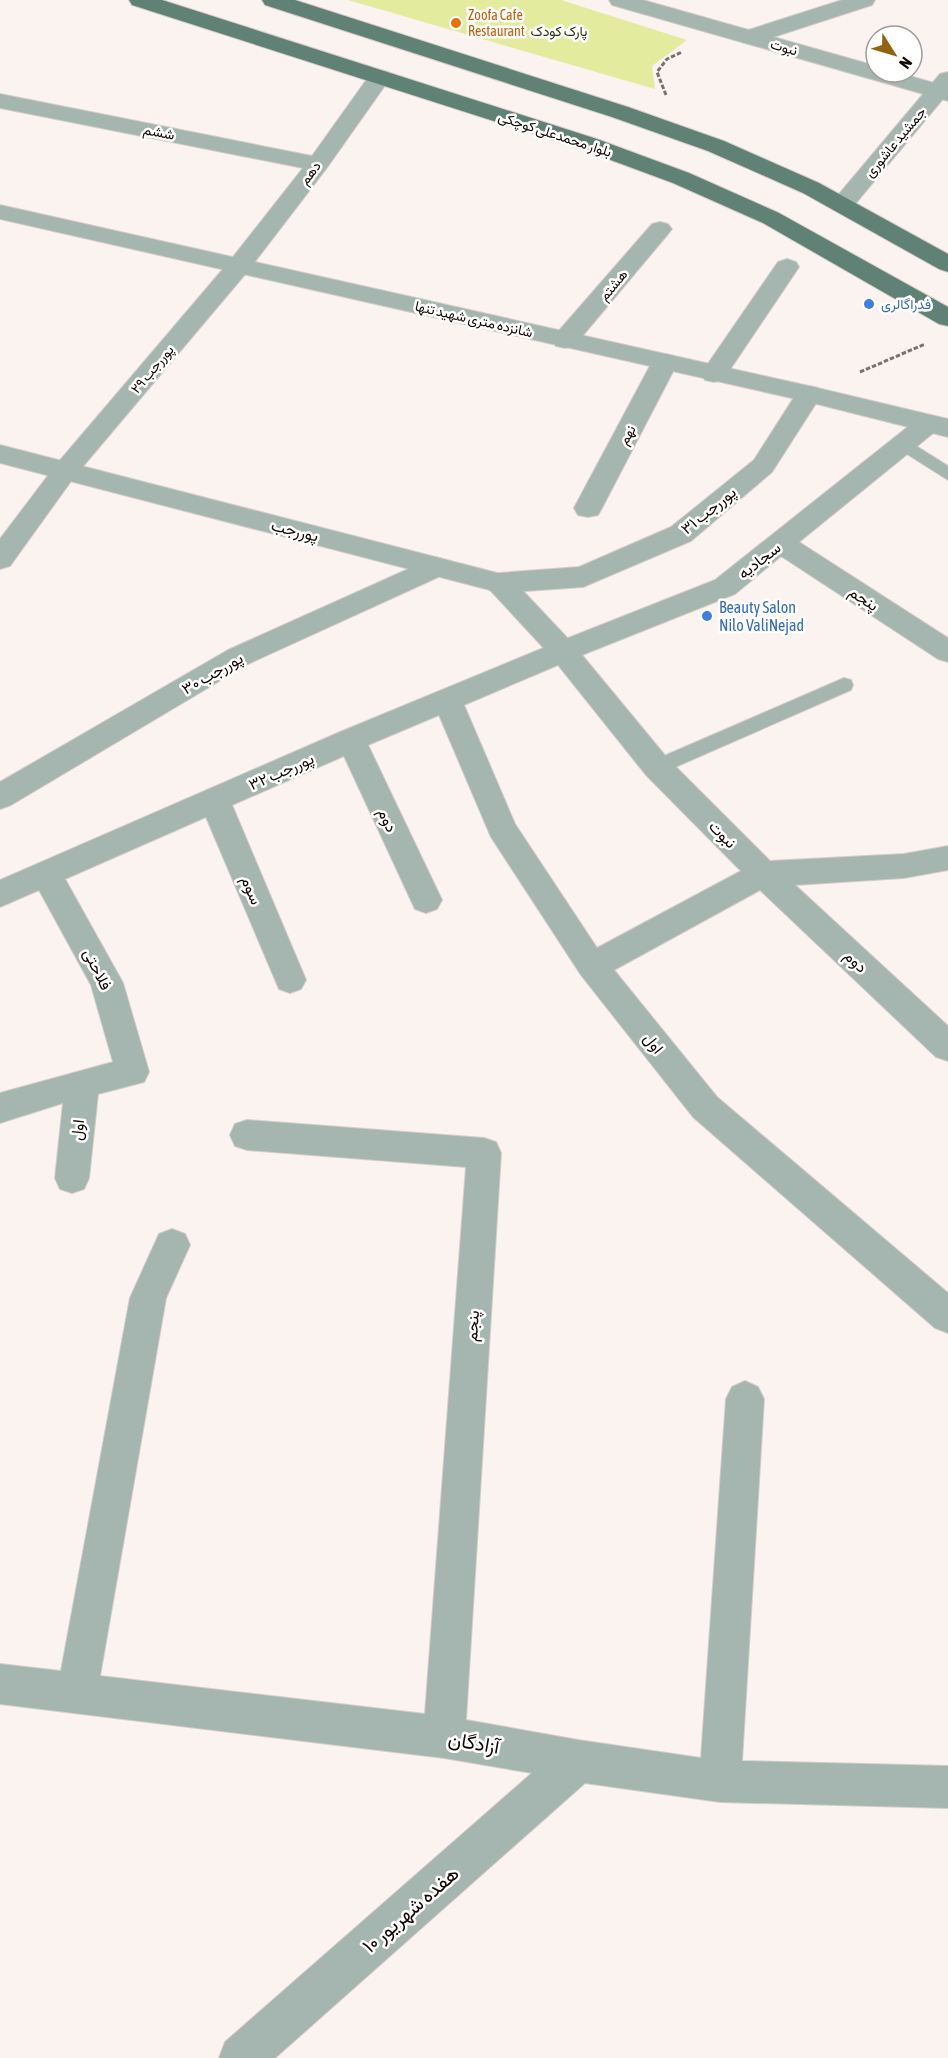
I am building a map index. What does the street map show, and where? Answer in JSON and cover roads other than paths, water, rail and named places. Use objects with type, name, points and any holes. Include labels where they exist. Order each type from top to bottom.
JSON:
[{"type":"main road","name":"بلوار محمدعلی کوچکی","points":[[140,0],[589,144],[681,178],[771,218],[948,318]]},
{"type":"main road","points":[[273,0],[691,137],[811,188],[948,264]]},
{"type":"street","name":"نبوت","points":[[620,0],[945,88]]},
{"type":"street","points":[[750,37],[864,0]]},
{"type":"street","name":"دهم","points":[[238,267],[318,164],[380,77]]},
{"type":"street","name":"جمشید عاشوری","points":[[842,205],[945,88]]},
{"type":"street","name":"ششم","points":[[0,101],[318,164]]},
{"type":"street","name":"شانزده متری شهید تنها","points":[[0,212],[809,394],[938,426]]},
{"type":"street","name":"هشتم","points":[[566,340],[660,229]]},
{"type":"street","name":"پوررجب ۲۹","points":[[0,559],[66,471],[238,267]]},
{"type":"street","points":[[714,374],[787,267]]},
{"type":"street","name":"نهم","points":[[588,508],[665,362]]},
{"type":"street","name":"پوررجب ۳۱","points":[[499,583],[583,577],[681,534],[763,466],[809,394]]},
{"type":"street","name":"سجادیه","points":[[563,651],[725,587],[905,445],[938,426]]},
{"type":"street","name":"پوررجب","points":[[0,454],[499,583]]},
{"type":"street","name":"پنجم","points":[[781,543],[948,652]]},
{"type":"street","name":"پوررجب ۳۰","points":[[0,798],[238,657],[435,567]]},
{"type":"street","points":[[499,583],[563,651]]},
{"type":"street","name":"نبوت","points":[[563,651],[657,767],[764,874]]},
{"type":"street","name":"پوررجب ۳۲","points":[[0,894],[351,740],[563,651]]},
{"type":"street","name":"اول","points":[[447,700],[502,829],[592,966],[705,1107],[948,1316]]},
{"type":"street","name":"دوم","points":[[351,740],[426,900]]},
{"type":"street","name":"سوم","points":[[214,800],[290,980]]},
{"type":"street","points":[[592,966],[764,874],[904,866],[948,858]]},
{"type":"street","name":"فلاحتی","points":[[46,874],[107,982],[132,1072],[82,1083]]},
{"type":"street","name":"دوم","points":[[764,874],[948,1047]]},
{"type":"street","points":[[0,1108],[82,1083]]},
{"type":"street","name":"اول","points":[[72,1178],[82,1083]]},
{"type":"street","name":"پنجم","points":[[247,1135],[484,1153],[444,1737]]},
{"type":"street","points":[[77,1692],[148,1298],[172,1245]]},
{"type":"street","points":[[720,1781],[746,1399]]},
{"type":"street","name":"آزادگان","points":[[0,1684],[444,1737],[578,1761],[720,1781],[948,1787]]},
{"type":"street","name":"هفده شهریور ۱۰","points":[[241,2058],[578,1761]]},
{"type":"lane","points":[[905,445],[948,474]]},
{"type":"lane","points":[[657,767],[844,685]]},
{"type":"place","name":"Zoofa Cafe Restaurant","points":[[456,23]]},
{"type":"place","name":"فدراگالری","points":[[869,304]]},
{"type":"place","name":"Beauty Salon Nilo ValiNejad","points":[[707,616]]},
{"type":"park label","name":"پارک کودک","points":[[559,31]]}]
